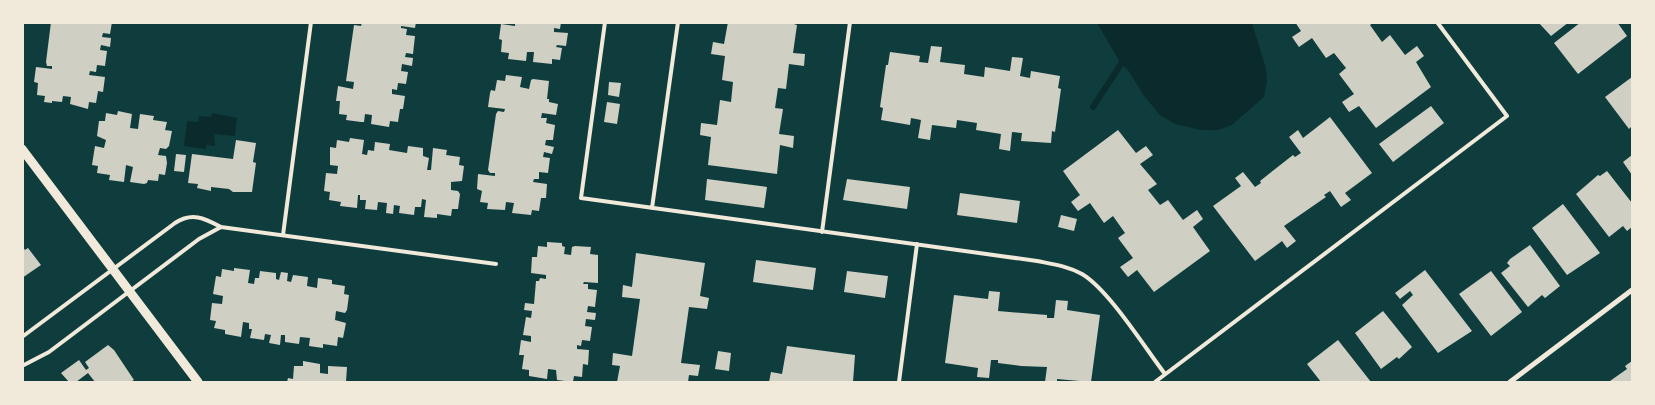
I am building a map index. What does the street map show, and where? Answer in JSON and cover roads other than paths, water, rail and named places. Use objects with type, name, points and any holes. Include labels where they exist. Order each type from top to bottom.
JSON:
[{"type":"street","points":[[22,149],[198,382]]},
{"type":"street","points":[[1510,382],[1632,290]]},
{"type":"lane","points":[[282,235],[311,22]]},
{"type":"lane","points":[[605,22],[581,198],[1049,263],[1082,274],[1108,298],[1165,374]]},
{"type":"lane","points":[[652,208],[678,22]]},
{"type":"lane","points":[[822,232],[850,22]]},
{"type":"lane","points":[[1155,382],[1508,116],[1438,22]]},
{"type":"lane","points":[[22,337],[174,223],[186,217],[200,217],[220,227],[496,264]]},
{"type":"lane","points":[[22,366],[49,352],[206,234],[220,227]]},
{"type":"lane","points":[[899,382],[917,244]]},
{"type":"water","points":[[1097,23],[1252,23],[1266,69],[1267,81],[1264,97],[1232,125],[1218,130],[1201,130],[1175,124],[1160,115],[1144,96],[1128,70],[1121,64]]},
{"type":"water","points":[[212,113],[237,118],[235,136],[214,134],[215,146],[206,145],[206,149],[184,146],[187,121],[198,122],[199,116],[211,117]]},
{"type":"waterway","points":[[1093,107],[1121,64]]}]
